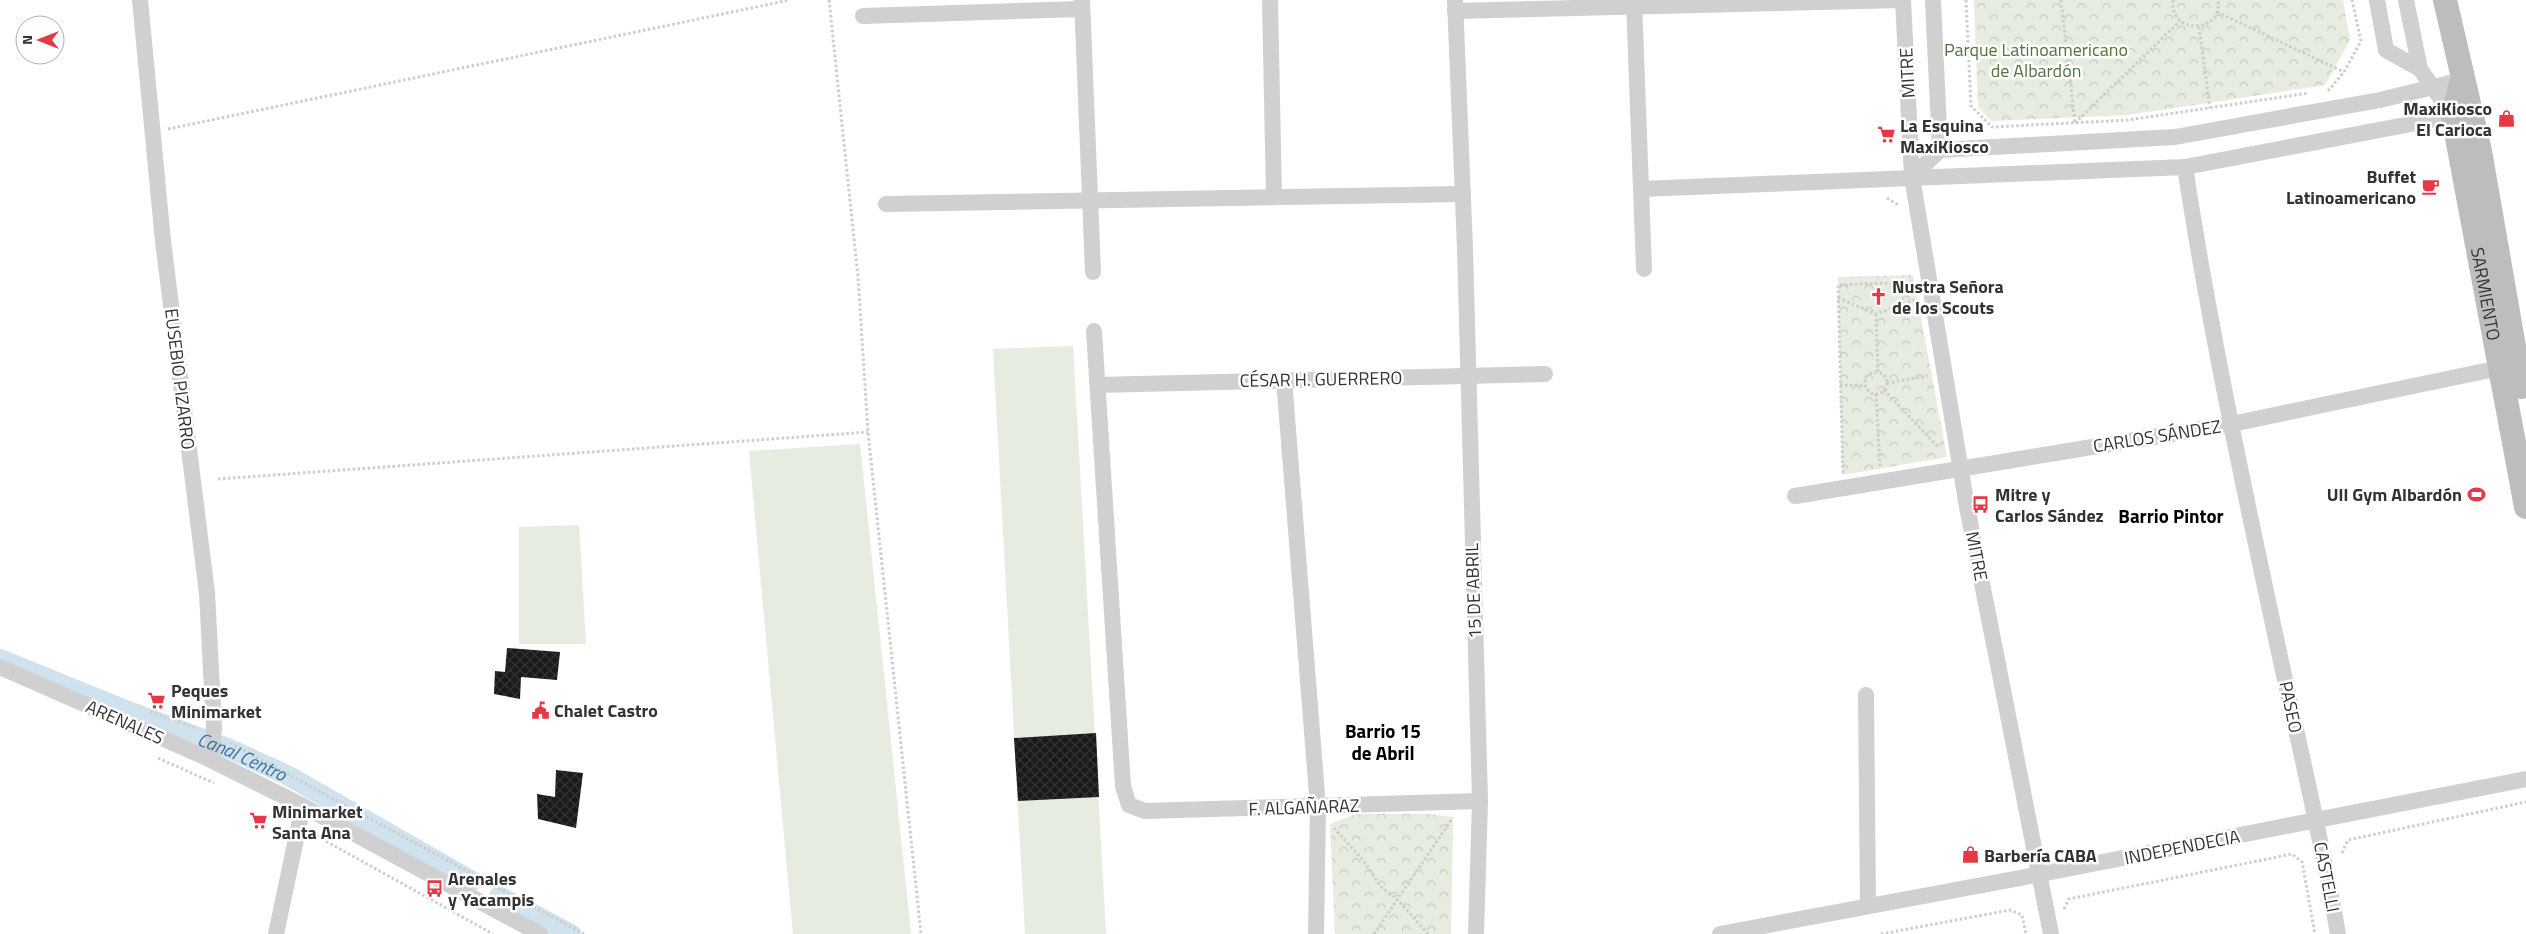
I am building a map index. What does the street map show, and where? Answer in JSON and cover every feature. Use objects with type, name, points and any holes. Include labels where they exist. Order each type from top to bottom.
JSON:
[{"type":"main road","name":"SARMIENTO","points":[[2445,0],[2462,80],[2462,114],[2509,367],[2526,506]]},
{"type":"main road","name":"SARMIENTO","points":[[2509,367],[2526,419]]},
{"type":"street","name":"EUSEBIO PIZARRO","points":[[140,0],[163,241],[207,593],[214,728],[210,754]]},
{"type":"street","points":[[1270,0],[1274,197]]},
{"type":"street","points":[[1455,5],[1903,0]]},
{"type":"street","name":"MITRE","points":[[1903,0],[1912,177],[1961,469],[2041,874],[2051,934]]},
{"type":"street","name":"MITRE","points":[[1933,0],[1940,150]]},
{"type":"street","points":[[2377,0],[2386,50],[2420,69]]},
{"type":"street","points":[[2406,0],[2420,69],[2433,87],[2462,114]]},
{"type":"street","points":[[1634,3],[1644,269]]},
{"type":"street","points":[[863,16],[1082,5],[1093,272]]},
{"type":"street","name":"15 DE ABRIL","points":[[1455,5],[1465,249],[1480,800],[1476,934]]},
{"type":"street","points":[[1912,177],[1940,150],[2175,137],[2380,100],[2462,80]]},
{"type":"street","points":[[1641,189],[2184,167],[2462,114]]},
{"type":"street","name":"PASEO","points":[[2184,167],[2201,273],[2266,594],[2316,821]]},
{"type":"street","points":[[886,204],[1463,194]]},
{"type":"street","points":[[1094,331],[1098,385]]},
{"type":"street","name":"CARLOS SÁNDEZ","points":[[1796,496],[2232,424],[2509,367]]},
{"type":"street","name":"CÉSAR H. GUERRERO","points":[[1098,385],[1545,374]]},
{"type":"street","points":[[1284,379],[1318,807],[1316,934]]},
{"type":"street","name":"F. ALGAÑARAZ","points":[[1098,385],[1123,786],[1129,804],[1145,811],[1318,807],[1480,800]]},
{"type":"street","name":"ARENALES","points":[[0,667],[210,754],[516,928],[540,934]]},
{"type":"street","points":[[1866,694],[1868,906]]},
{"type":"street","name":"INDEPENDECIA","points":[[1720,934],[1764,929],[1868,906],[2316,821],[2526,778]]},
{"type":"street","points":[[276,934],[303,806]]},
{"type":"street","name":"CASTELLI","points":[[2316,821],[2325,855],[2338,934]]},
{"type":"path","points":[[153,132],[790,0]]},
{"type":"path","points":[[829,0],[858,277],[868,432],[921,934]]},
{"type":"path","points":[[1966,0],[1971,106],[1992,127],[2128,120],[2310,93]]},
{"type":"path","points":[[2061,0],[2075,123]]},
{"type":"path","points":[[2174,0],[2174,13],[2180,21],[2189,26],[2198,27],[2213,20],[2218,12],[2218,0]]},
{"type":"path","points":[[2320,92],[2329,90],[2344,72],[2361,41],[2352,0]]},
{"type":"path","points":[[2218,12],[2344,72]]},
{"type":"path","points":[[2075,123],[2180,21]]},
{"type":"path","points":[[2198,27],[2210,108]]},
{"type":"path","points":[[1880,197],[1890,198],[1902,208]]},
{"type":"path","points":[[1838,298],[1876,314],[1918,300],[1913,275]]},
{"type":"path","points":[[1843,475],[1838,285],[1914,282]]},
{"type":"path","points":[[1876,314],[1878,372]]},
{"type":"path","points":[[1876,394],[1884,390],[1887,383],[1884,376],[1878,372]]},
{"type":"path","points":[[1866,386],[1868,376],[1878,372]]},
{"type":"path","points":[[1887,383],[1932,375]]},
{"type":"path","points":[[1840,385],[1866,386],[1876,394]]},
{"type":"path","points":[[1884,390],[1941,450]]},
{"type":"path","points":[[1876,394],[1880,469]]},
{"type":"path","points":[[218,479],[868,432]]},
{"type":"path","points":[[150,754],[221,786]]},
{"type":"path","points":[[2348,840],[2526,802]]},
{"type":"path","points":[[1374,934],[1453,817]]},
{"type":"path","points":[[1330,824],[1363,860],[1382,888],[1397,899],[1428,934]]},
{"type":"path","points":[[298,826],[493,934]]},
{"type":"path","points":[[2069,899],[2292,854],[2302,862],[2315,934]]},
{"type":"path","points":[[1881,934],[2010,910],[2022,915],[2026,934]]},
{"type":"green space","name":"Parque Latinoamericano de Albardón","points":[[1974,0],[2343,0],[2350,40],[2325,85],[2128,115],[1991,121],[1978,107]]},
{"type":"green space","points":[[1913,275],[1947,457],[1842,475],[1838,277]]},
{"type":"green space","points":[[1073,346],[1106,934],[1025,934],[993,349]]},
{"type":"green space","points":[[860,444],[911,934],[793,934],[749,451]]},
{"type":"green space","points":[[579,525],[586,644],[519,644],[519,527]]},
{"type":"green space","points":[[1356,814],[1428,814],[1453,817],[1451,934],[1335,934],[1330,824]]},
{"type":"building","points":[[507,648],[560,652],[557,680],[521,677],[520,699],[494,694],[495,671],[505,672]]},
{"type":"building","points":[[1096,733],[1099,797],[1018,801],[1014,738]]},
{"type":"building","points":[[556,770],[583,773],[576,828],[538,819],[537,794],[555,797]]},
{"type":"waterway","name":"Canal Centro","points":[[0,659],[118,707],[228,748],[287,775],[472,881]]},
{"type":"waterway","name":"Canal Centro","points":[[499,896],[571,934]]},
{"type":"place","name":"MaxiKiosco El Carioca","points":[[2506,118]]},
{"type":"place","name":"La Esquina MaxiKiosco","points":[[1886,135]]},
{"type":"place","name":"Buffet Latinoamericano","points":[[2430,186]]},
{"type":"place","name":"Nustra Señora de los Scouts","points":[[1878,296]]},
{"type":"place","name":"Ull Gym Albardón","points":[[2476,494]]},
{"type":"place","name":"Mitre y Carlos Sández","points":[[1981,504]]},
{"type":"place","name":"Peques Minimarket","points":[[157,700]]},
{"type":"place","name":"Chalet Castro","points":[[540,710]]},
{"type":"place","name":"Minimarket Santa Ana","points":[[258,821]]},
{"type":"place","name":"Barbería CABA","points":[[1970,855]]},
{"type":"place","name":"Arenales y Yacampis","points":[[434,888]]},
{"type":"district","name":"Barrio Pintor","points":[[2171,515]]},
{"type":"district","name":"Barrio 15 de Abril","points":[[1383,741]]}]
